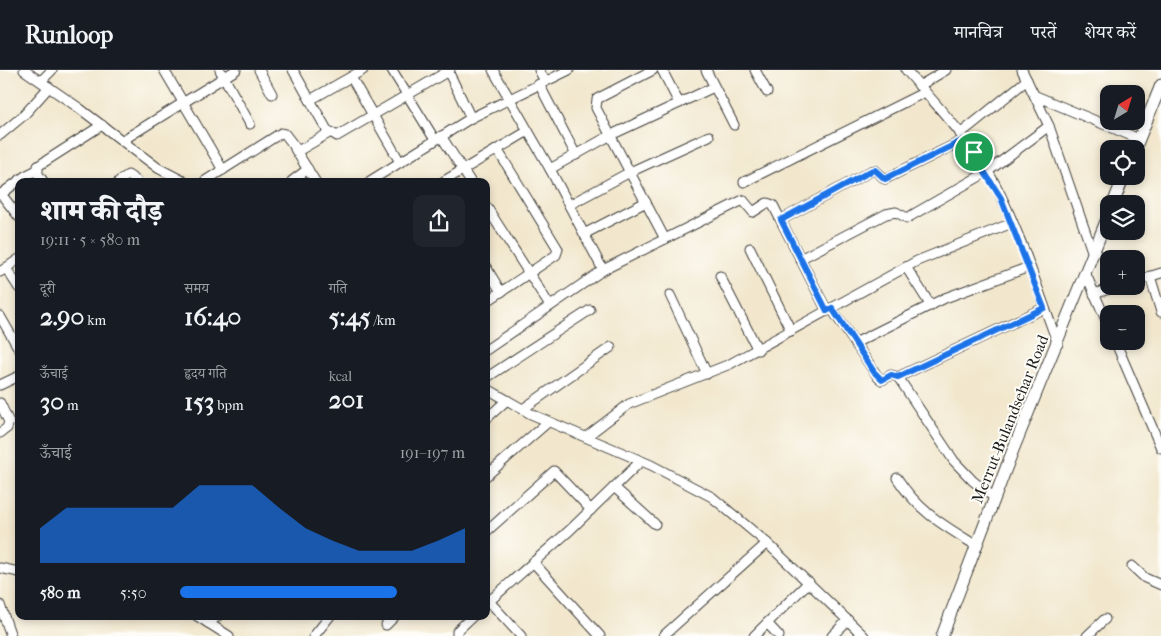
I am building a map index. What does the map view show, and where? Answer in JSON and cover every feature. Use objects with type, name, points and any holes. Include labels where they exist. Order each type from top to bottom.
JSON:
[{"type":"main road","points":[[1139,140],[1161,85]]},
{"type":"main road","name":"Merrut-Bulandsehar Road","points":[[942,636],[1100,236]]},
{"type":"street","points":[[24,70],[123,140],[158,168],[177,178]]},
{"type":"street","points":[[41,82],[52,70]]},
{"type":"street","points":[[164,70],[223,170]]},
{"type":"street","points":[[123,140],[183,105],[222,74],[236,70]]},
{"type":"street","points":[[259,70],[272,94]]},
{"type":"street","points":[[293,70],[329,133],[336,136],[449,70],[471,118]]},
{"type":"street","points":[[310,100],[364,70]]},
{"type":"street","points":[[392,70],[438,138],[468,178]]},
{"type":"street","points":[[493,70],[550,169],[603,270]]},
{"type":"street","points":[[539,70],[542,83],[576,155]]},
{"type":"street","points":[[375,178],[471,118],[569,70]]},
{"type":"street","points":[[653,70],[597,100],[596,108],[665,239]]},
{"type":"street","points":[[662,70],[679,104]]},
{"type":"street","points":[[706,70],[734,125]]},
{"type":"street","points":[[755,70],[767,92]]},
{"type":"street","points":[[906,70],[962,137],[987,172],[1012,223],[1058,344]]},
{"type":"street","points":[[744,182],[922,89],[946,70]]},
{"type":"street","points":[[1022,70],[1049,126],[1093,254]]},
{"type":"street","points":[[222,74],[250,124]]},
{"type":"street","points":[[351,77],[400,162]]},
{"type":"street","points":[[781,220],[871,171],[875,170],[885,179],[962,137],[1027,80]]},
{"type":"street","points":[[550,169],[611,135],[714,87]]},
{"type":"street","points":[[0,135],[24,115],[50,88]]},
{"type":"street","points":[[1036,96],[1129,140]]},
{"type":"street","points":[[22,178],[37,170],[42,163],[102,125]]},
{"type":"street","points":[[800,258],[886,214],[896,212],[907,218],[987,172],[1049,126]]},
{"type":"street","points":[[448,178],[462,168],[528,131]]},
{"type":"street","points":[[210,178],[281,133],[285,134],[313,178]]},
{"type":"street","points":[[295,150],[302,150],[329,133]]},
{"type":"street","points":[[569,205],[630,172],[709,136]]},
{"type":"street","points":[[490,299],[556,255],[558,249],[497,149]]},
{"type":"street","points":[[296,178],[308,169]]},
{"type":"street","points":[[37,170],[41,178]]},
{"type":"street","points":[[15,183],[0,195],[15,212]]},
{"type":"street","points":[[490,347],[603,270],[743,200],[753,212],[770,203],[829,310],[855,343],[878,378],[882,380],[891,375],[898,377],[954,462],[973,481],[995,498]]},
{"type":"street","points":[[584,234],[646,202]]},
{"type":"street","points":[[490,212],[550,306]]},
{"type":"street","points":[[586,437],[629,404],[707,374],[758,350],[906,266],[1012,223]]},
{"type":"street","points":[[750,248],[791,331]]},
{"type":"street","points":[[15,262],[3,270],[15,284]]},
{"type":"street","points":[[906,266],[931,306]]},
{"type":"street","points":[[855,343],[931,306],[1028,267]]},
{"type":"street","points":[[1085,272],[1100,307]]},
{"type":"street","points":[[1145,278],[1161,273]]},
{"type":"street","points":[[490,274],[501,292]]},
{"type":"street","points":[[720,276],[758,350]]},
{"type":"street","points":[[1150,276],[1161,312]]},
{"type":"street","points":[[1094,294],[1100,292]]},
{"type":"street","points":[[670,295],[707,374]]},
{"type":"street","points":[[898,377],[1044,308]]},
{"type":"street","points":[[490,375],[590,310]]},
{"type":"street","points":[[0,316],[15,342]]},
{"type":"street","points":[[523,409],[611,347]]},
{"type":"street","points":[[1119,350],[1161,448]]},
{"type":"street","points":[[0,385],[15,378]]},
{"type":"street","points":[[490,390],[548,422],[641,460],[712,497],[767,543],[864,636]]},
{"type":"street","points":[[490,415],[507,400]]},
{"type":"street","points":[[0,403],[8,425]]},
{"type":"street","points":[[0,433],[8,425],[15,422]]},
{"type":"street","points":[[490,473],[548,422]]},
{"type":"street","points":[[490,598],[591,510],[641,460]]},
{"type":"street","points":[[490,528],[554,471],[591,510]]},
{"type":"street","points":[[897,478],[909,497],[929,516],[977,546]]},
{"type":"street","points":[[614,487],[655,524]]},
{"type":"street","points":[[663,636],[767,543]]},
{"type":"street","points":[[533,562],[600,636]]},
{"type":"street","points":[[1132,566],[1145,578],[1161,585]]},
{"type":"street","points":[[0,568],[15,571]]},
{"type":"street","points":[[754,636],[809,582]]},
{"type":"street","points":[[490,604],[521,636]]},
{"type":"street","points":[[0,606],[10,636]]},
{"type":"street","points":[[1087,636],[1105,619]]},
{"type":"street","points":[[202,620],[229,636]]},
{"type":"street","points":[[208,624],[213,620]]},
{"type":"street","points":[[314,636],[327,620]]},
{"type":"street","points":[[386,625],[391,620]]},
{"type":"street","points":[[457,636],[457,631],[469,620]]},
{"type":"street","points":[[832,636],[848,620]]},
{"type":"street","points":[[766,623],[779,636]]},
{"type":"route","points":[[964,140],[974,152],[994,183],[1001,198],[1044,308],[898,377],[891,375],[882,380],[878,378],[832,308],[827,311],[781,220],[871,171],[875,170],[885,179],[964,140]]}]
